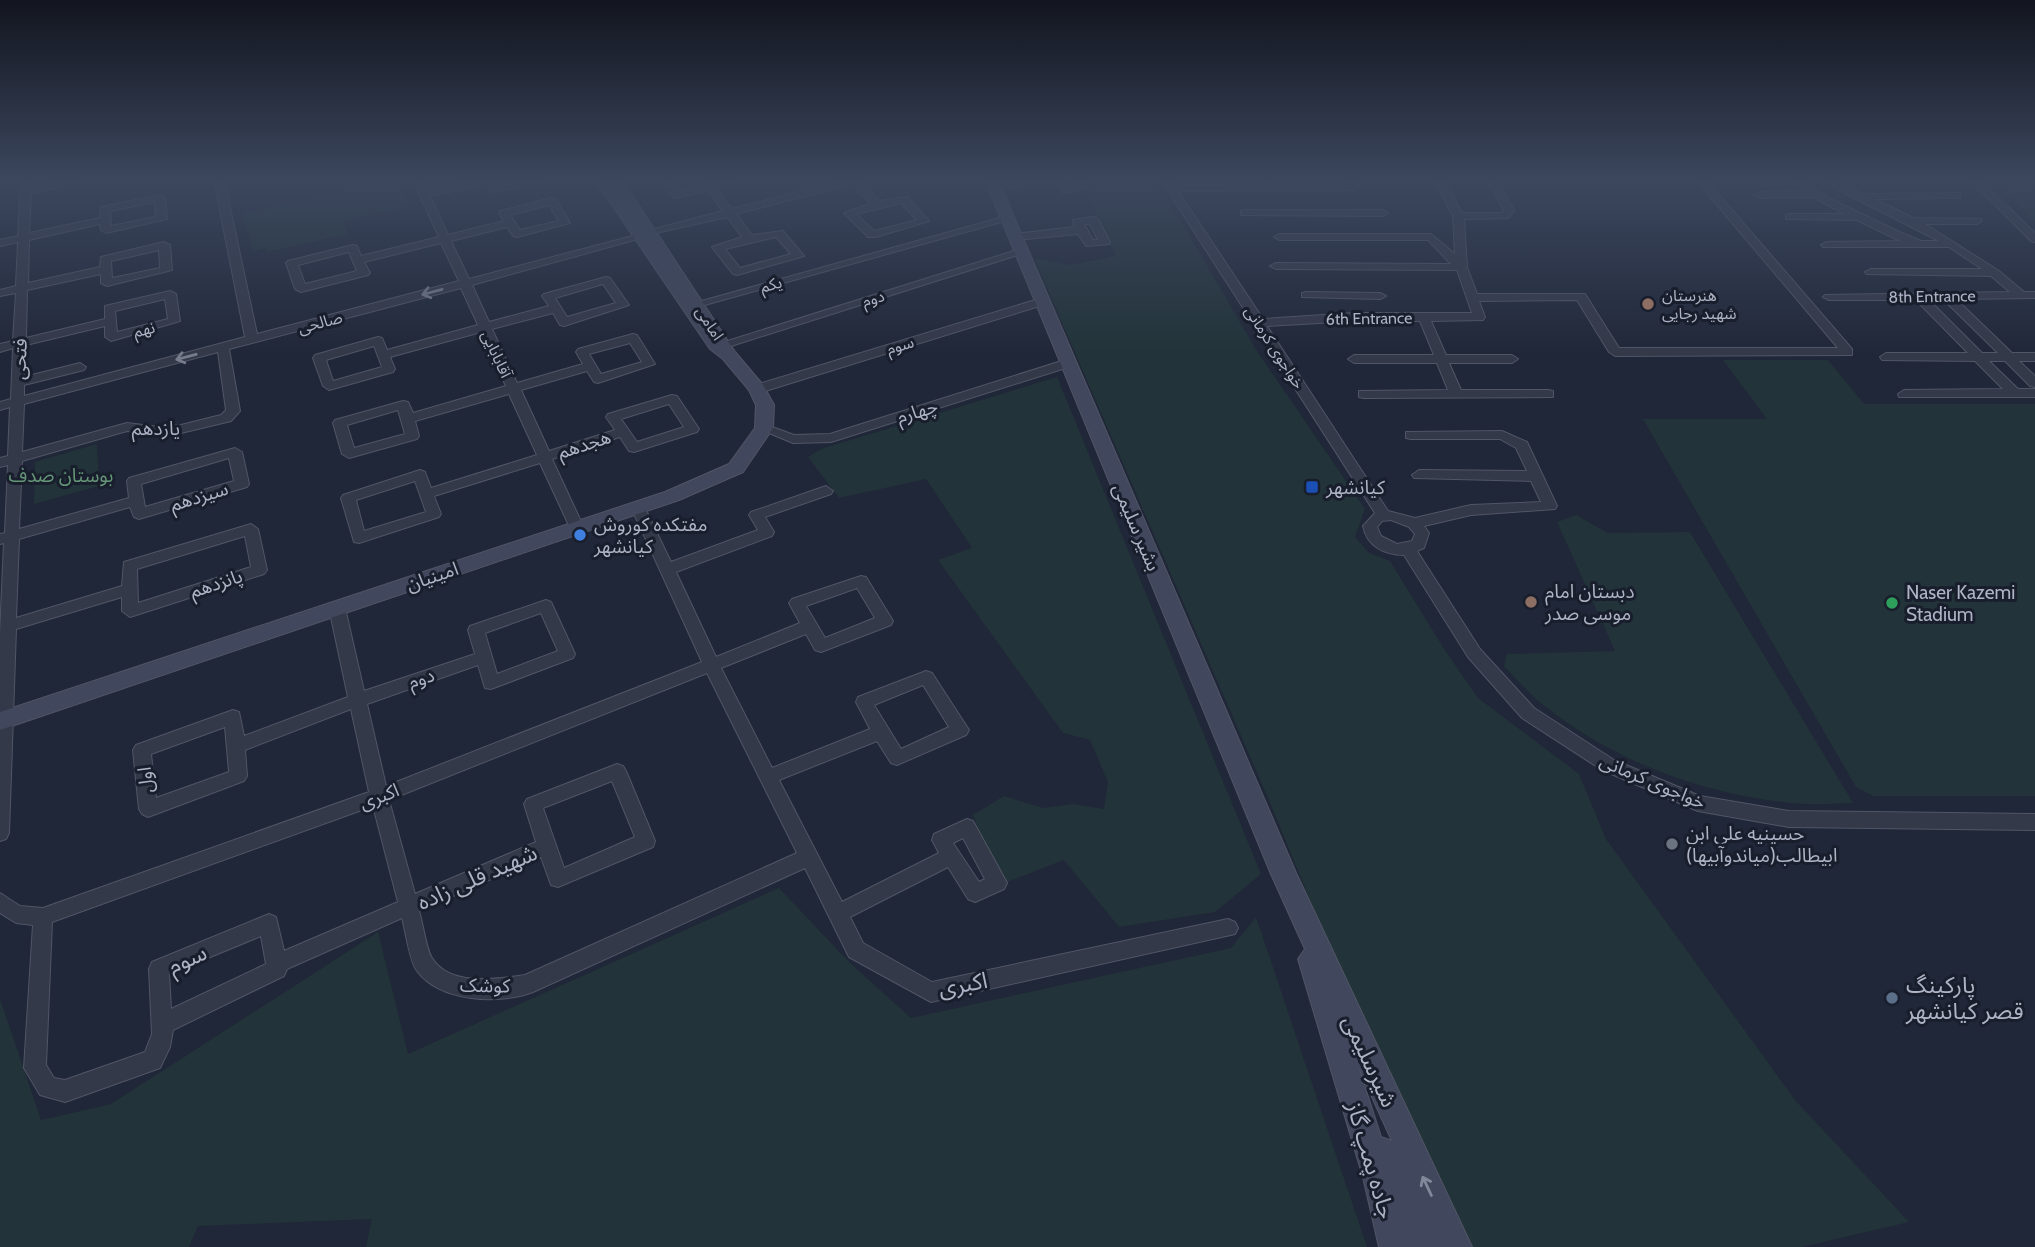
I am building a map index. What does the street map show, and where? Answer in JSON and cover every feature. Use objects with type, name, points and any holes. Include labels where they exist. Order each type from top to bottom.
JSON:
[{"type":"main road","name":"امامی","points":[[648,238],[727,350]]},
{"type":"main road","name":"امامی","points":[[648,238],[716,346],[727,350]]},
{"type":"main road","name":"بشیر سلیمی","points":[[1016,238],[1284,874]]},
{"type":"main road","points":[[727,350],[757,389],[765,405],[764,428]]},
{"type":"main road","name":"امینیان","points":[[2,721],[638,507],[736,468],[764,428]]},
{"type":"main road","name":"شیرسلیمی","points":[[1284,874],[1310,942],[1457,1247]]},
{"type":"main road","name":"جاده پمپ گاز","points":[[1310,942],[1378,1177],[1395,1247]]},
{"type":"main road","points":[[1348,1080],[1425,1247]]},
{"type":"street","points":[[0,243],[22,238]]},
{"type":"street","name":"فتحی","points":[[0,832],[2,721],[8,626],[7,461],[17,401],[23,238]]},
{"type":"street","points":[[231,238],[252,340]]},
{"type":"street","points":[[357,260],[453,238]]},
{"type":"street","name":"صالحی","points":[[0,405],[634,238]]},
{"type":"street","name":"یکم","points":[[753,238],[718,247],[737,272],[798,256],[783,238]]},
{"type":"street","name":"یکم","points":[[697,304],[1005,238]]},
{"type":"street","name":"دوم","points":[[727,350],[1009,238]]},
{"type":"street","name":"خواجوی کرمانی","points":[[1204,238],[1384,515]]},
{"type":"street","points":[[1432,238],[1461,267]]},
{"type":"street","points":[[1459,238],[1461,267],[1472,298],[1581,296],[1615,352],[1848,352],[1751,238]]},
{"type":"street","points":[[1907,238],[1919,244]]},
{"type":"street","points":[[1944,238],[1996,273],[2021,295]]},
{"type":"street","name":"آقابابایی","points":[[446,240],[577,528]]},
{"type":"street","points":[[1827,245],[1954,244]]},
{"type":"street","points":[[164,245],[166,270],[107,283],[106,269],[105,259],[164,245]]},
{"type":"street","points":[[353,248],[357,260],[364,273],[301,289],[292,263],[353,248]]},
{"type":"street","points":[[1276,266],[1461,267]]},
{"type":"street","points":[[0,293],[106,269]]},
{"type":"street","points":[[1871,272],[1996,273]]},
{"type":"street","points":[[606,280],[623,305],[564,322],[555,308],[548,296],[606,280]]},
{"type":"street","name":"نهم","points":[[170,294],[174,321],[111,337],[111,321],[110,309],[170,294]]},
{"type":"street","points":[[1306,295],[1380,296]]},
{"type":"street","name":"8th Entrance","points":[[1829,297],[2035,295]]},
{"type":"street","points":[[1347,296],[1353,317]]},
{"type":"street","points":[[1919,296],[2014,393]]},
{"type":"street","points":[[1946,296],[2035,383]]},
{"type":"street","name":"6th Entrance","points":[[1259,323],[1353,317],[1479,317],[1472,298]]},
{"type":"street","name":"سوم","points":[[757,389],[1042,302]]},
{"type":"street","points":[[383,355],[555,308]]},
{"type":"street","points":[[1424,317],[1456,394]]},
{"type":"street","name":"نهم","points":[[0,348],[111,321]]},
{"type":"street","points":[[633,338],[649,364],[598,379],[590,366],[582,352],[633,338]]},
{"type":"street","points":[[378,341],[383,355],[389,369],[329,386],[320,358],[378,341]]},
{"type":"street","name":"یازدهم","points":[[7,461],[127,427],[171,430],[201,425],[230,415],[233,411],[222,348]]},
{"type":"street","points":[[1886,357],[2035,357]]},
{"type":"street","points":[[1354,359],[1512,359]]},
{"type":"street","name":"چهارم","points":[[764,428],[793,439],[831,438],[1068,363]]},
{"type":"street","points":[[408,419],[590,366]]},
{"type":"street","points":[[18,383],[80,367]]},
{"type":"street","points":[[1903,394],[2035,393]]},
{"type":"street","points":[[1364,394],[1548,394]]},
{"type":"street","name":"هجدهم","points":[[672,398],[692,429],[634,448],[623,432],[614,417],[672,398]]},
{"type":"street","points":[[403,405],[408,419],[412,436],[349,454],[340,423],[403,405]]},
{"type":"street","name":"هجدهم","points":[[544,457],[623,432]]},
{"type":"street","points":[[1411,435],[1502,435],[1522,445],[1550,506],[1471,510],[1414,523]]},
{"type":"street","name":"سیزدهم","points":[[235,452],[242,484],[139,514],[136,501],[134,481],[235,452]]},
{"type":"street","points":[[426,494],[544,457]]},
{"type":"street","points":[[420,475],[426,494],[433,514],[359,537],[348,498],[420,475]]},
{"type":"street","points":[[1419,475],[1536,476]]},
{"type":"street","points":[[667,569],[767,532],[756,516],[825,491]]},
{"type":"street","points":[[6,537],[136,501]]},
{"type":"street","name":"اکبری","points":[[638,507],[711,664],[856,950],[931,992],[1227,928]]},
{"type":"street","points":[[1384,515],[1400,516],[1414,523],[1422,533],[1422,539],[1419,544],[1408,549],[1392,548],[1372,536],[1370,526],[1378,517],[1384,515]]},
{"type":"street","name":"پانزدهم","points":[[251,529],[259,570],[130,611],[130,589],[129,566],[251,529]]},
{"type":"street","name":"خواجوی کرمانی","points":[[1408,549],[1474,653],[1528,713],[1608,765],[1698,803],[1790,819],[2035,822]]},
{"type":"street","points":[[861,581],[885,621],[821,646],[810,626],[797,603],[861,581]]},
{"type":"street","points":[[8,626],[130,589]]},
{"type":"street","points":[[546,606],[567,654],[491,683],[484,657],[476,630],[546,606]]},
{"type":"street","name":"کوشک","points":[[337,608],[407,908],[424,964],[448,984],[491,989],[526,985],[809,857]]},
{"type":"street","points":[[711,664],[810,626]]},
{"type":"street","name":"دوم","points":[[358,700],[484,657]]},
{"type":"street","name":"اکبری","points":[[43,917],[379,796],[711,664]]},
{"type":"street","points":[[926,677],[960,730],[897,758],[881,732],[864,702],[926,677]]},
{"type":"street","points":[[236,746],[358,700]]},
{"type":"street","name":"اول","points":[[233,717],[236,746],[237,776],[148,809],[142,750],[233,717]]},
{"type":"street","points":[[768,777],[881,732]]},
{"type":"street","name":"شهید قلی زاده","points":[[617,771],[646,841],[558,879],[547,846],[533,804],[617,771]]},
{"type":"street","name":"شهید قلی زاده","points":[[407,908],[547,846]]},
{"type":"street","points":[[837,914],[951,856]]},
{"type":"street","points":[[0,902],[16,914],[43,917],[35,1068],[48,1087],[65,1091],[152,1060],[160,1050],[162,1024],[277,969],[276,964],[407,908]]},
{"type":"street","name":"سوم","points":[[162,1024],[159,969],[269,923],[276,964]]},
{"type":"green space","points":[[250,238],[328,238],[267,252],[266,248],[253,251]]},
{"type":"green space","points":[[1107,238],[1191,238],[1255,348],[1365,509],[1355,537],[1369,553],[1390,561],[1444,649],[1478,698],[1579,774],[1606,839],[1795,1100],[1909,1222],[1802,1247],[1469,1247],[1390,1094],[1268,798],[1034,258],[1069,265],[1115,256]]},
{"type":"green space","name":"Naser Kazemi Stadium","points":[[1723,360],[1828,360],[1864,404],[2035,404],[2035,796],[1873,796],[1856,787],[1643,419],[1767,419]]},
{"type":"green space","points":[[1057,377],[1261,874],[1215,912],[1119,927],[1064,860],[1002,884],[973,815],[1004,796],[1043,808],[1073,804],[1104,809],[1108,782],[1090,740],[1063,733],[938,560],[972,548],[926,479],[839,498],[808,457],[821,449]]},
{"type":"green space","name":"بوستان صدف","points":[[97,444],[99,486],[34,504],[35,462]]},
{"type":"green space","points":[[1576,515],[1608,533],[1690,532],[1853,803],[1811,804],[1770,800],[1735,794],[1666,774],[1601,744],[1570,725],[1518,681],[1504,666],[1507,654],[1615,651],[1557,522]]},
{"type":"green space","points":[[779,888],[849,962],[911,1018],[1231,948],[1256,917],[1367,1247],[366,1247],[372,1219],[198,1226],[189,1247],[0,1247],[0,999],[41,1120],[111,1104],[378,932],[408,1054]]},
{"type":"place","name":"هنرستان شهید رجایی","points":[[1648,304]]},
{"type":"place","name":"کیانشهر","points":[[1312,487]]},
{"type":"place","name":"مفتکده کوروش کیانشهر","points":[[580,535]]},
{"type":"place","name":"دبستان امام موسی صدر","points":[[1531,602]]},
{"type":"place","name":"Naser Kazemi Stadium","points":[[1892,603]]},
{"type":"place","name":"حسینیه علی ابن ابیطالب(میاندوآبیها)","points":[[1672,844]]},
{"type":"place","name":"پارکینگ قصر کیانشهر","points":[[1892,998]]}]
